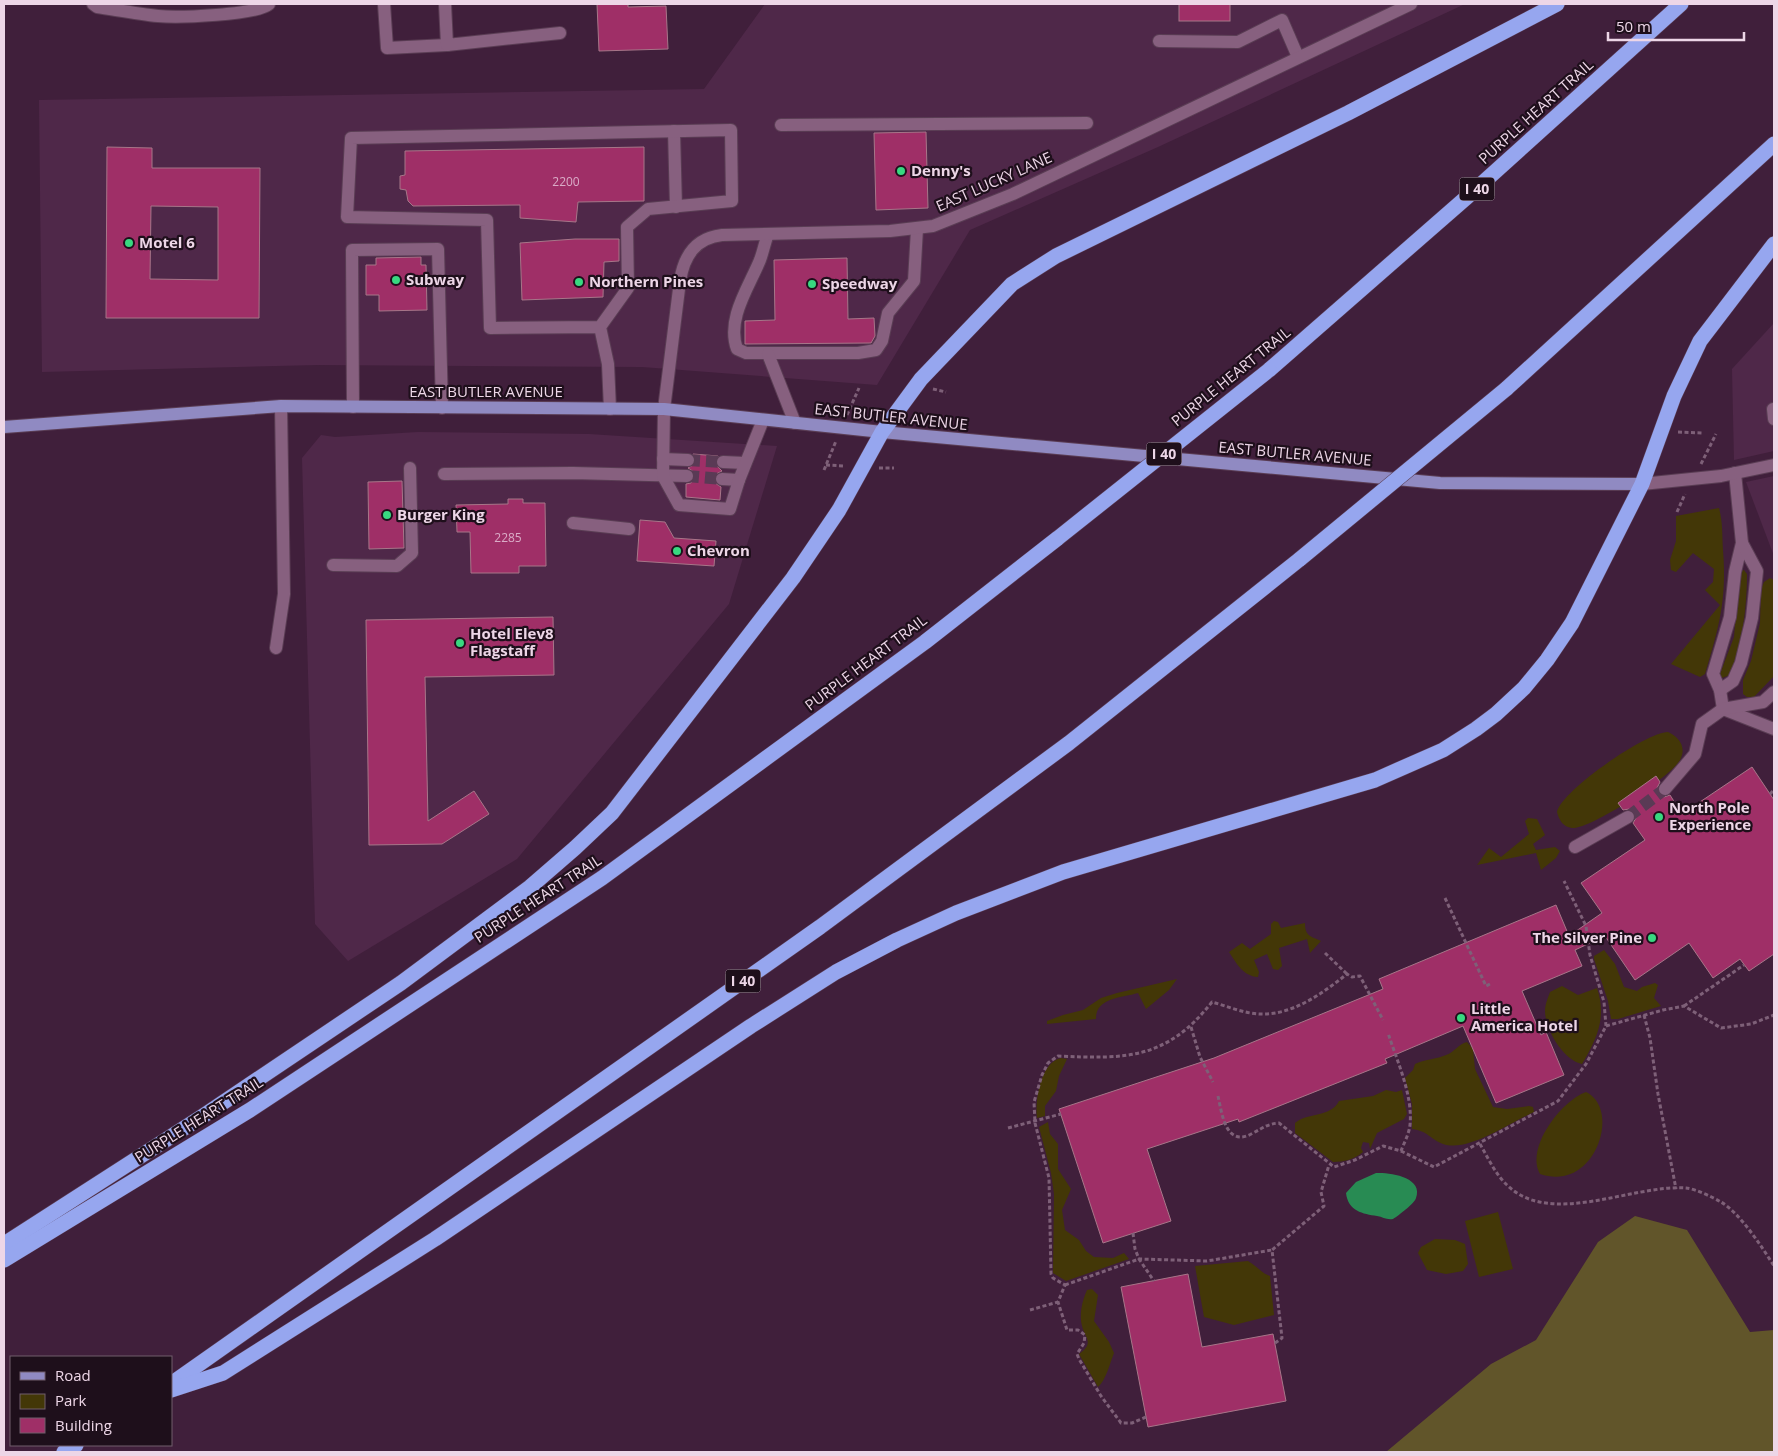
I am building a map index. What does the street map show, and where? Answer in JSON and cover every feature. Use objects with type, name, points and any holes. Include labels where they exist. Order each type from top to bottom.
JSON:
[{"type":"highway","points":[[4,1244],[219,1106],[393,989],[448,950],[576,848],[612,813],[782,593],[839,510],[882,432],[921,378],[1012,284],[1056,256],[1357,109],[1557,4]]},
{"type":"highway","name":"PURPLE HEART TRAIL","points":[[4,1260],[250,1110],[602,878],[917,648],[1269,370],[1468,197],[1681,4]]},
{"type":"highway","name":"I 40","points":[[172,1383],[820,927],[1068,743],[1300,559],[1506,389],[1774,144]]},
{"type":"highway","points":[[172,1390],[223,1373],[435,1239],[751,1026],[836,972],[896,940],[956,913],[1063,872],[1375,780],[1443,750],[1496,714],[1524,688],[1547,660],[1572,623],[1642,484],[1674,396],[1700,341],[1774,244]]},
{"type":"main road","name":"EAST BUTLER AVENUE","points":[[4,427],[281,406],[664,410],[1440,483],[1642,484]]},
{"type":"street","points":[[94,4],[97,7],[160,16],[236,14],[265,8],[269,4]]},
{"type":"street","points":[[384,4],[387,48],[447,45],[560,33]]},
{"type":"street","points":[[445,4],[447,45]]},
{"type":"street","name":"EAST LUCKY LANE","points":[[663,476],[664,410],[682,267],[688,254],[697,244],[708,237],[917,229],[958,218],[1410,4]]},
{"type":"street","points":[[1159,41],[1238,42],[1282,20],[1298,58]]},
{"type":"street","points":[[781,125],[1087,123]]},
{"type":"street","points":[[600,327],[490,328],[487,220],[348,217],[352,138],[731,130],[732,202],[648,209],[627,227],[628,288],[600,327],[608,364],[610,409]]},
{"type":"street","points":[[674,131],[676,207]]},
{"type":"street","points":[[768,234],[761,258],[741,297],[734,339],[737,348],[746,353],[768,354],[858,353],[876,350],[882,341],[888,313],[914,281],[917,229]]},
{"type":"street","points":[[354,407],[352,250],[438,249],[442,408]]},
{"type":"street","points":[[768,354],[795,423]]},
{"type":"street","points":[[276,648],[284,594],[281,406]]},
{"type":"street","points":[[663,476],[679,505],[730,510],[745,463],[763,420]]},
{"type":"street","points":[[663,459],[688,460]]},
{"type":"street","points":[[723,462],[745,463]]},
{"type":"street","name":"EAST BUTLER AVENUE","points":[[1642,484],[1734,473],[1774,465]]},
{"type":"street","points":[[333,565],[397,566],[412,554],[410,468]]},
{"type":"street","points":[[444,474],[573,473],[687,476]]},
{"type":"street","points":[[1723,709],[1720,690],[1713,674],[1730,616],[1735,572],[1742,543],[1734,473]]},
{"type":"street","points":[[722,479],[740,480]]},
{"type":"street","points":[[574,523],[629,529]]},
{"type":"street","points":[[1720,690],[1732,681],[1741,663],[1752,618],[1757,571],[1742,543]]},
{"type":"street","points":[[1665,789],[1695,754],[1702,724],[1723,709],[1763,702],[1774,692]]},
{"type":"street","points":[[1723,709],[1774,729]]},
{"type":"street","points":[[1575,847],[1628,817]]},
{"type":"path","points":[[1770,794],[1774,790]]},
{"type":"path","points":[[1218,1096],[1223,1120],[1231,1133],[1237,1136],[1251,1135],[1267,1125],[1279,1123],[1292,1135],[1302,1140],[1329,1165],[1334,1167],[1383,1146],[1401,1151],[1434,1167],[1558,1101],[1586,1064],[1606,1026],[1604,1002],[1590,955],[1586,926],[1564,881]]},
{"type":"path","points":[[1445,898],[1486,986],[1492,983]]},
{"type":"path","points":[[1325,953],[1347,974],[1352,977],[1360,976],[1383,1020]]},
{"type":"path","points":[[1606,1026],[1684,1006],[1744,965]]},
{"type":"path","points":[[1065,1285],[1053,1278],[1051,1274],[1049,1178],[1035,1122],[1037,1088],[1053,1058],[1058,1056],[1129,1056],[1165,1044],[1191,1027],[1212,1002],[1260,1015],[1281,1012],[1313,998],[1347,974]]},
{"type":"path","points":[[1684,1006],[1721,1028],[1751,1024],[1774,1015]]},
{"type":"path","points":[[1644,1015],[1650,1038],[1658,1094],[1676,1189]]},
{"type":"path","points":[[1191,1027],[1200,1057],[1213,1082]]},
{"type":"path","points":[[1388,1033],[1406,1092],[1410,1118],[1410,1127],[1401,1151]]},
{"type":"path","points":[[1008,1128],[1060,1114]]},
{"type":"path","points":[[1480,1144],[1506,1185],[1526,1199],[1540,1204],[1600,1201],[1645,1190],[1688,1188],[1723,1202],[1755,1236],[1774,1266]]},
{"type":"path","points":[[1146,1417],[1132,1423],[1121,1423],[1101,1396],[1077,1354],[1084,1343],[1085,1335],[1078,1330],[1067,1330],[1058,1302],[1065,1285],[1139,1259],[1207,1261],[1272,1250],[1324,1206],[1321,1192],[1329,1165]]},
{"type":"path","points":[[1134,1233],[1135,1249],[1139,1259],[1154,1281]]},
{"type":"path","points":[[1272,1250],[1282,1338],[1275,1343]]},
{"type":"path","points":[[1030,1310],[1058,1302]]},
{"type":"shaded area","points":[[765,4],[1465,4],[1158,147],[970,230],[877,385],[642,367],[318,365],[42,372],[39,100],[704,89]]},
{"type":"shaded area","points":[[1774,323],[1774,451],[1734,460],[1732,369]]},
{"type":"shaded area","points":[[418,432],[589,434],[777,446],[729,604],[517,859],[348,961],[315,924],[302,458],[321,435],[335,437]]},
{"type":"shaded area","points":[[1774,476],[1774,556],[1746,482]]},
{"type":"shaded area","points":[[1376,1173],[1404,1177],[1415,1185],[1417,1191],[1413,1203],[1393,1219],[1362,1213],[1353,1208],[1347,1199],[1346,1193],[1356,1182]]},
{"type":"shaded area","points":[[1635,1216],[1687,1230],[1750,1332],[1774,1330],[1774,1452],[1386,1452],[1491,1364],[1536,1340],[1598,1242]]},
{"type":"green space","points":[[1719,508],[1722,524],[1724,568],[1723,599],[1718,627],[1705,674],[1700,677],[1671,664],[1720,605],[1705,590],[1713,582],[1714,569],[1693,553],[1676,572],[1671,570],[1670,560],[1676,541],[1676,516]]},
{"type":"green space","points":[[1744,570],[1747,574],[1747,587],[1741,638],[1730,675],[1722,678],[1720,674],[1734,637],[1739,579],[1741,571]]},
{"type":"green space","points":[[1770,578],[1774,580],[1774,676],[1754,697],[1747,697],[1743,694],[1743,680],[1751,661],[1760,623],[1761,589],[1764,582]]},
{"type":"green space","points":[[1668,732],[1681,743],[1683,751],[1680,760],[1674,768],[1612,812],[1572,828],[1562,823],[1557,812],[1562,803],[1588,777],[1624,752],[1657,735]]},
{"type":"green space","points":[[1528,818],[1537,819],[1545,835],[1533,844],[1536,850],[1555,847],[1560,851],[1556,858],[1541,870],[1536,853],[1477,865],[1489,848],[1501,857],[1529,834],[1525,821]]},
{"type":"green space","points":[[1274,921],[1278,922],[1281,928],[1305,923],[1307,933],[1321,941],[1310,953],[1307,939],[1279,948],[1282,966],[1278,970],[1273,969],[1267,954],[1254,960],[1259,972],[1258,977],[1244,972],[1229,952],[1242,943],[1250,949],[1271,934],[1271,924]]},
{"type":"green space","points":[[1604,950],[1615,964],[1624,987],[1637,991],[1642,987],[1655,983],[1658,985],[1654,998],[1661,1006],[1618,1019],[1611,1019],[1608,1001],[1594,959],[1594,956]]},
{"type":"green space","points":[[1177,979],[1169,990],[1146,1009],[1138,993],[1105,1002],[1100,1006],[1096,1019],[1047,1024],[1047,1021],[1083,1010],[1101,998]]},
{"type":"green space","points":[[1562,986],[1578,995],[1597,988],[1600,999],[1601,1018],[1599,1028],[1582,1064],[1568,1057],[1556,1043],[1548,1026],[1545,1011],[1550,992]]},
{"type":"green space","points":[[1467,1042],[1473,1049],[1475,1069],[1493,1107],[1507,1109],[1529,1106],[1533,1107],[1534,1112],[1489,1135],[1465,1144],[1453,1146],[1443,1144],[1422,1131],[1412,1129],[1412,1104],[1405,1078],[1413,1070],[1415,1064],[1446,1055]]},
{"type":"green space","points":[[1061,1058],[1067,1059],[1059,1076],[1056,1091],[1045,1106],[1045,1116],[1037,1118],[1040,1083],[1048,1067],[1054,1061]]},
{"type":"green space","points":[[1386,1090],[1396,1092],[1402,1090],[1407,1114],[1404,1119],[1377,1133],[1370,1149],[1369,1143],[1363,1142],[1361,1148],[1363,1152],[1353,1158],[1333,1162],[1295,1133],[1295,1123],[1306,1117],[1325,1113],[1339,1101],[1373,1096]]},
{"type":"green space","points":[[1586,1092],[1597,1101],[1602,1115],[1602,1130],[1597,1146],[1588,1161],[1575,1172],[1559,1177],[1540,1174],[1537,1163],[1537,1151],[1541,1139],[1566,1105]]},
{"type":"green space","points":[[1048,1122],[1050,1134],[1058,1144],[1058,1169],[1071,1189],[1062,1210],[1065,1230],[1079,1240],[1086,1251],[1094,1257],[1113,1258],[1124,1253],[1129,1259],[1066,1281],[1053,1273],[1054,1194],[1051,1173],[1039,1127]]},
{"type":"green space","points":[[1498,1212],[1513,1269],[1479,1277],[1465,1221]]},
{"type":"green space","points":[[1435,1239],[1455,1240],[1465,1244],[1468,1264],[1463,1271],[1446,1274],[1427,1270],[1418,1253],[1421,1247]]},
{"type":"green space","points":[[1248,1261],[1270,1276],[1274,1315],[1234,1325],[1204,1317],[1195,1266]]},
{"type":"green space","points":[[1092,1289],[1098,1295],[1094,1321],[1109,1342],[1114,1353],[1106,1376],[1098,1387],[1079,1354],[1087,1347],[1088,1343],[1081,1322],[1082,1303],[1087,1290]]},
{"type":"building","points":[[597,4],[628,4],[628,7],[666,6],[668,49],[599,51]]},
{"type":"building","points":[[1179,4],[1230,4],[1230,21],[1179,21]]},
{"type":"building","name":"Denny's","points":[[926,132],[928,208],[876,210],[874,133]]},
{"type":"building","name":"Motel 6","points":[[107,147],[152,148],[152,168],[260,168],[259,318],[106,318]],"holes":[[[151,206],[218,207],[218,280],[150,279]]]},
{"type":"building","points":[[644,147],[644,201],[578,202],[576,222],[520,218],[520,205],[413,206],[408,201],[406,190],[400,189],[400,176],[405,175],[405,151]]},
{"type":"building","points":[[575,239],[619,239],[619,261],[604,262],[603,297],[522,300],[520,243]]},
{"type":"building","name":"Subway","points":[[421,257],[421,265],[426,265],[427,310],[379,311],[379,295],[366,295],[366,265],[376,265],[376,258]]},
{"type":"building","points":[[847,258],[848,319],[874,318],[875,336],[871,343],[745,344],[745,321],[775,320],[774,260]]},
{"type":"building","points":[[693,454],[718,456],[716,465],[722,471],[716,474],[714,479],[715,483],[721,487],[720,500],[686,497],[686,484],[691,483],[695,477],[694,472],[688,468],[695,464]]},
{"type":"building","name":"Burger King","points":[[402,481],[404,548],[369,549],[368,482]]},
{"type":"building","points":[[508,499],[523,499],[523,503],[545,503],[546,566],[519,566],[519,573],[471,573],[470,532],[457,532],[456,505],[508,504]]},
{"type":"building","name":"Chevron","points":[[640,520],[665,522],[674,538],[716,541],[714,566],[637,561]]},
{"type":"building","points":[[553,617],[554,675],[425,677],[428,821],[474,791],[489,814],[442,844],[369,845],[366,620]]},
{"type":"building","points":[[1752,767],[1774,800],[1774,954],[1749,971],[1740,959],[1713,978],[1689,943],[1635,980],[1605,936],[1575,950],[1582,966],[1522,991],[1541,1035],[1546,1032],[1564,1075],[1496,1103],[1463,1026],[1385,1059],[1387,1063],[1239,1122],[1238,1119],[1147,1149],[1171,1221],[1103,1243],[1059,1109],[1214,1058],[1383,989],[1379,979],[1556,905],[1569,936],[1602,913],[1581,883],[1645,840],[1633,823],[1636,818],[1635,813],[1629,809],[1623,810],[1618,803],[1656,776],[1660,782],[1657,788],[1659,795],[1664,797],[1670,795],[1682,814]]},
{"type":"building","points":[[1188,1274],[1202,1347],[1273,1334],[1286,1401],[1148,1427],[1121,1287]]},
{"type":"tunnel","points":[[688,460],[723,462]]},
{"type":"tunnel","points":[[687,476],[722,479]]},
{"type":"tunnel","points":[[1628,817],[1665,789]]},
{"type":"place","name":"Denny's","points":[[901,171]]},
{"type":"place","name":"Motel 6","points":[[129,243]]},
{"type":"place","name":"Subway","points":[[396,280]]},
{"type":"place","name":"Northern Pines","points":[[579,282]]},
{"type":"place","name":"Speedway","points":[[812,284]]},
{"type":"place","name":"Burger King","points":[[387,515]]},
{"type":"place","name":"Chevron","points":[[677,551]]},
{"type":"place","name":"Hotel Elev8 Flagstaff","points":[[460,643]]},
{"type":"place","name":"North Pole Experience","points":[[1659,817]]},
{"type":"place","name":"The Silver Pine","points":[[1652,938]]},
{"type":"place","name":"Little America Hotel","points":[[1461,1018]]}]
